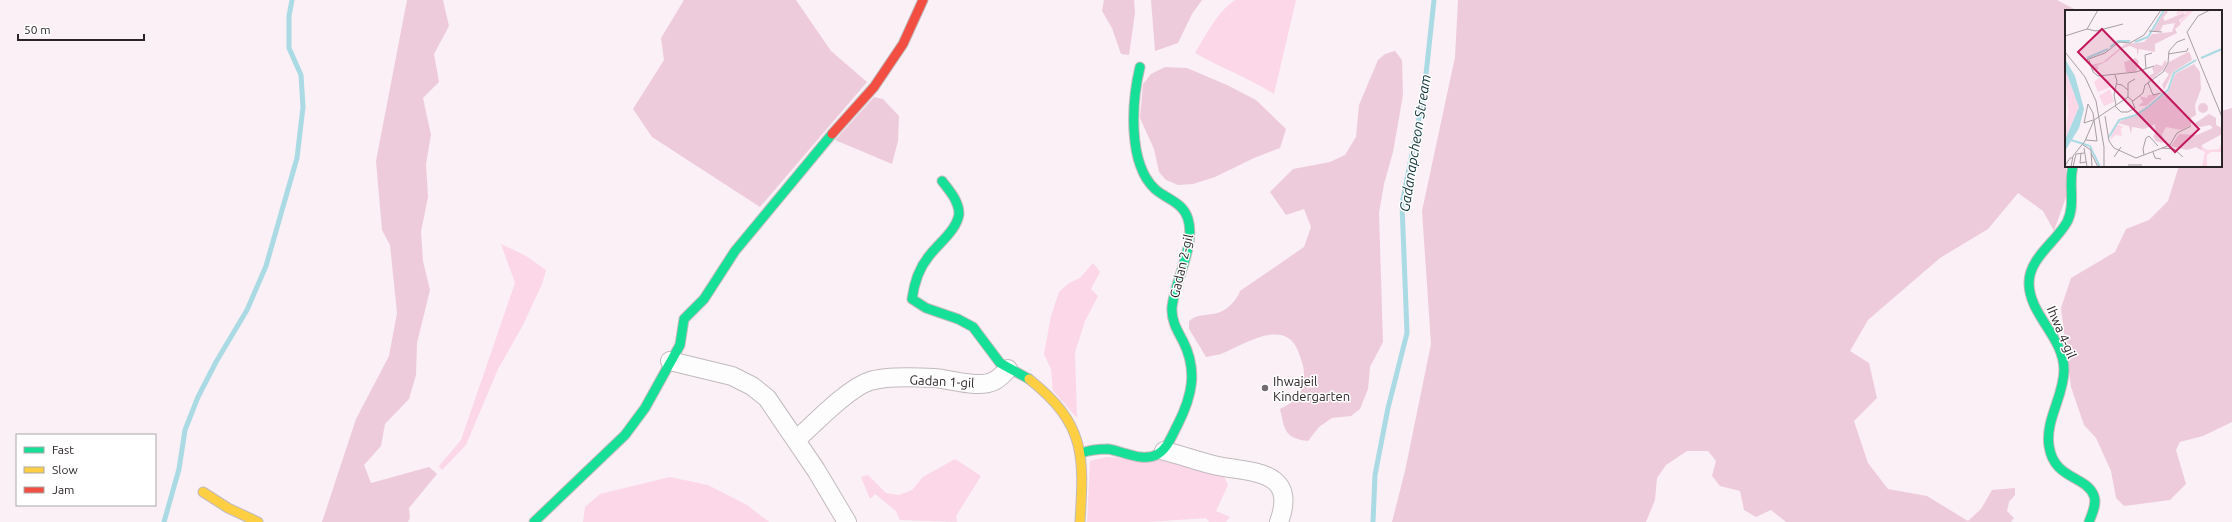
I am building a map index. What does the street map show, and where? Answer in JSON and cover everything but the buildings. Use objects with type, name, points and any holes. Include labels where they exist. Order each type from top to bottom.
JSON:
[{"type":"street","points":[[534,522],[624,435],[645,408],[680,345],[684,320],[704,299],[735,251],[839,124],[874,87],[903,44],[923,0]]},
{"type":"street","name":"Gadan 2-gil","points":[[1140,67],[1133,104],[1133,125],[1143,170],[1155,189],[1175,200],[1184,209],[1189,219],[1191,232],[1174,292],[1171,311],[1173,321],[1190,353],[1193,364],[1193,380],[1191,392],[1164,451]]},
{"type":"street","name":"Ihwa 4-gil","points":[[2073,167],[2069,181],[2072,200],[2071,211],[2067,222],[2036,261],[2031,273],[2029,286],[2032,296],[2056,345],[2064,367],[2062,384],[2049,431],[2051,455],[2060,470],[2092,491],[2096,497],[2097,504],[2089,522]]},
{"type":"street","points":[[942,181],[959,208],[958,216],[948,235],[926,261],[913,290],[912,299],[918,305],[944,313],[974,328],[988,345],[998,362],[1008,369],[1025,376],[1044,392],[1074,432],[1081,453],[1080,522]]},
{"type":"street","points":[[670,361],[713,370],[732,376],[752,386],[767,398],[796,440],[847,522]]},
{"type":"street","name":"Gadan 1-gil","points":[[796,440],[842,400],[869,381],[884,379],[934,378],[965,383],[984,383],[993,382],[1008,369]]},
{"type":"street","points":[[1081,453],[1095,449],[1112,450],[1138,457],[1150,458],[1164,451],[1218,466],[1259,472],[1272,479],[1281,488],[1285,497],[1284,508],[1279,522]]},
{"type":"street","points":[[203,492],[228,508],[258,522]]},
{"type":"shaded area","points":[[407,0],[443,0],[449,26],[434,54],[439,82],[423,98],[431,135],[426,164],[428,197],[421,232],[423,261],[430,290],[417,343],[416,375],[409,399],[385,424],[381,446],[364,465],[371,483],[429,467],[437,474],[409,508],[410,518],[408,522],[322,522],[356,419],[389,356],[397,313],[390,245],[382,230],[376,161]]},
{"type":"shaded area","points":[[684,0],[796,0],[831,51],[867,82],[760,207],[652,137],[633,109],[664,60],[661,38]]},
{"type":"shaded area","points":[[1104,0],[1134,0],[1135,13],[1129,55],[1121,54],[1112,28],[1102,11]]},
{"type":"shaded area","points":[[1151,0],[1202,0],[1192,14],[1178,43],[1155,51]]},
{"type":"shaded area","points":[[1235,0],[1296,0],[1274,94],[1195,53],[1217,17]]},
{"type":"shaded area","points":[[1458,0],[2057,0],[2076,10],[2065,10],[2066,197],[2054,231],[2043,211],[2018,193],[1988,229],[1940,258],[1868,320],[1850,351],[1869,363],[1877,398],[1854,421],[1868,463],[1888,489],[1927,496],[1968,521],[1981,509],[1992,490],[2015,488],[2015,495],[2009,502],[2007,511],[2014,518],[2011,522],[1786,522],[1771,510],[1756,517],[1744,510],[1740,491],[1720,486],[1712,476],[1716,461],[1708,451],[1687,451],[1666,465],[1657,478],[1655,500],[1646,522],[1392,522],[1405,471],[1431,344],[1422,211],[1455,57]]},
{"type":"shaded area","points":[[1395,51],[1402,60],[1403,95],[1393,152],[1384,184],[1379,213],[1383,342],[1370,367],[1368,389],[1360,409],[1351,416],[1332,418],[1319,427],[1308,441],[1300,440],[1294,438],[1287,432],[1280,409],[1295,400],[1301,392],[1304,381],[1302,362],[1292,341],[1283,336],[1273,334],[1262,336],[1221,354],[1206,357],[1189,329],[1189,321],[1198,316],[1221,312],[1226,309],[1233,303],[1240,291],[1304,247],[1311,227],[1304,209],[1286,215],[1270,192],[1293,169],[1330,162],[1345,155],[1356,137],[1359,105],[1378,60],[1385,54]]},
{"type":"shaded area","points":[[1165,67],[1187,68],[1227,85],[1256,100],[1286,129],[1280,148],[1254,158],[1215,177],[1193,184],[1178,185],[1166,180],[1159,172],[1154,149],[1140,118],[1143,84],[1151,74]]},
{"type":"shaded area","points":[[874,97],[883,99],[899,116],[898,141],[892,164],[835,140]]},
{"type":"shaded area","points":[[2232,108],[2232,422],[2203,436],[2180,442],[2176,450],[2186,484],[2170,500],[2124,506],[2116,498],[2111,471],[2096,438],[2084,425],[2071,387],[2061,308],[2071,278],[2115,252],[2126,229],[2149,220],[2168,201],[2179,167],[2222,167],[2222,111]]},
{"type":"shaded area","points":[[501,244],[526,256],[546,270],[542,284],[523,325],[498,369],[466,445],[442,470],[439,466],[461,440],[515,283]]},
{"type":"shaded area","points":[[1093,263],[1100,272],[1091,289],[1098,296],[1085,321],[1075,352],[1077,418],[1053,391],[1051,369],[1044,354],[1051,316],[1059,292],[1069,283],[1080,278]]},
{"type":"shaded area","points":[[1107,457],[1175,461],[1222,472],[1228,485],[1216,511],[1230,517],[1226,522],[1209,522],[1206,518],[1149,522],[1087,522],[1090,461]]},
{"type":"shaded area","points":[[955,459],[981,476],[956,516],[957,522],[900,520],[896,511],[875,494],[870,499],[861,477],[868,475],[886,493],[899,495],[912,490],[923,477]]},
{"type":"shaded area","points":[[670,477],[708,485],[747,505],[769,522],[583,522],[585,507],[600,494]]},
{"type":"waterway","points":[[164,522],[179,469],[185,430],[198,397],[216,362],[247,310],[266,266],[297,158],[303,107],[301,75],[289,48],[289,16],[292,0]]},
{"type":"waterway","name":"Gadanapcheon Stream","points":[[1373,522],[1375,475],[1388,408],[1407,333],[1402,204],[1424,93],[1434,0]]},
{"type":"traffic: fast","points":[[1081,453],[1108,449],[1140,457],[1158,454],[1167,445],[1183,414],[1190,393],[1192,373],[1191,363],[1188,352],[1172,316],[1174,297],[1187,251],[1190,229],[1186,213],[1174,201],[1155,189],[1146,178],[1140,164],[1134,131],[1135,96],[1140,67]]},
{"type":"traffic: fast","points":[[534,522],[625,435],[645,408],[680,345],[684,319],[704,299],[735,251],[832,134]]},
{"type":"traffic: fast","points":[[2073,167],[2071,180],[2072,202],[2070,215],[2062,229],[2033,266],[2029,283],[2034,305],[2059,347],[2064,370],[2061,389],[2052,417],[2048,436],[2049,446],[2052,457],[2057,465],[2063,471],[2090,489],[2094,496],[2095,506],[2089,522]]},
{"type":"traffic: fast","points":[[942,181],[953,196],[959,209],[958,220],[955,226],[922,266],[914,288],[912,299],[926,308],[958,319],[973,327],[1000,363],[1029,379]]},
{"type":"traffic: slow","points":[[1029,379],[1048,395],[1062,411],[1071,427],[1077,443],[1081,460],[1082,478],[1080,522]]},
{"type":"traffic: slow","points":[[203,492],[228,508],[258,522]]},
{"type":"traffic: jam","points":[[832,134],[874,87],[903,44],[923,0]]},
{"type":"place","name":"Ihwajeil Kindergarten","points":[[1265,388]]}]
